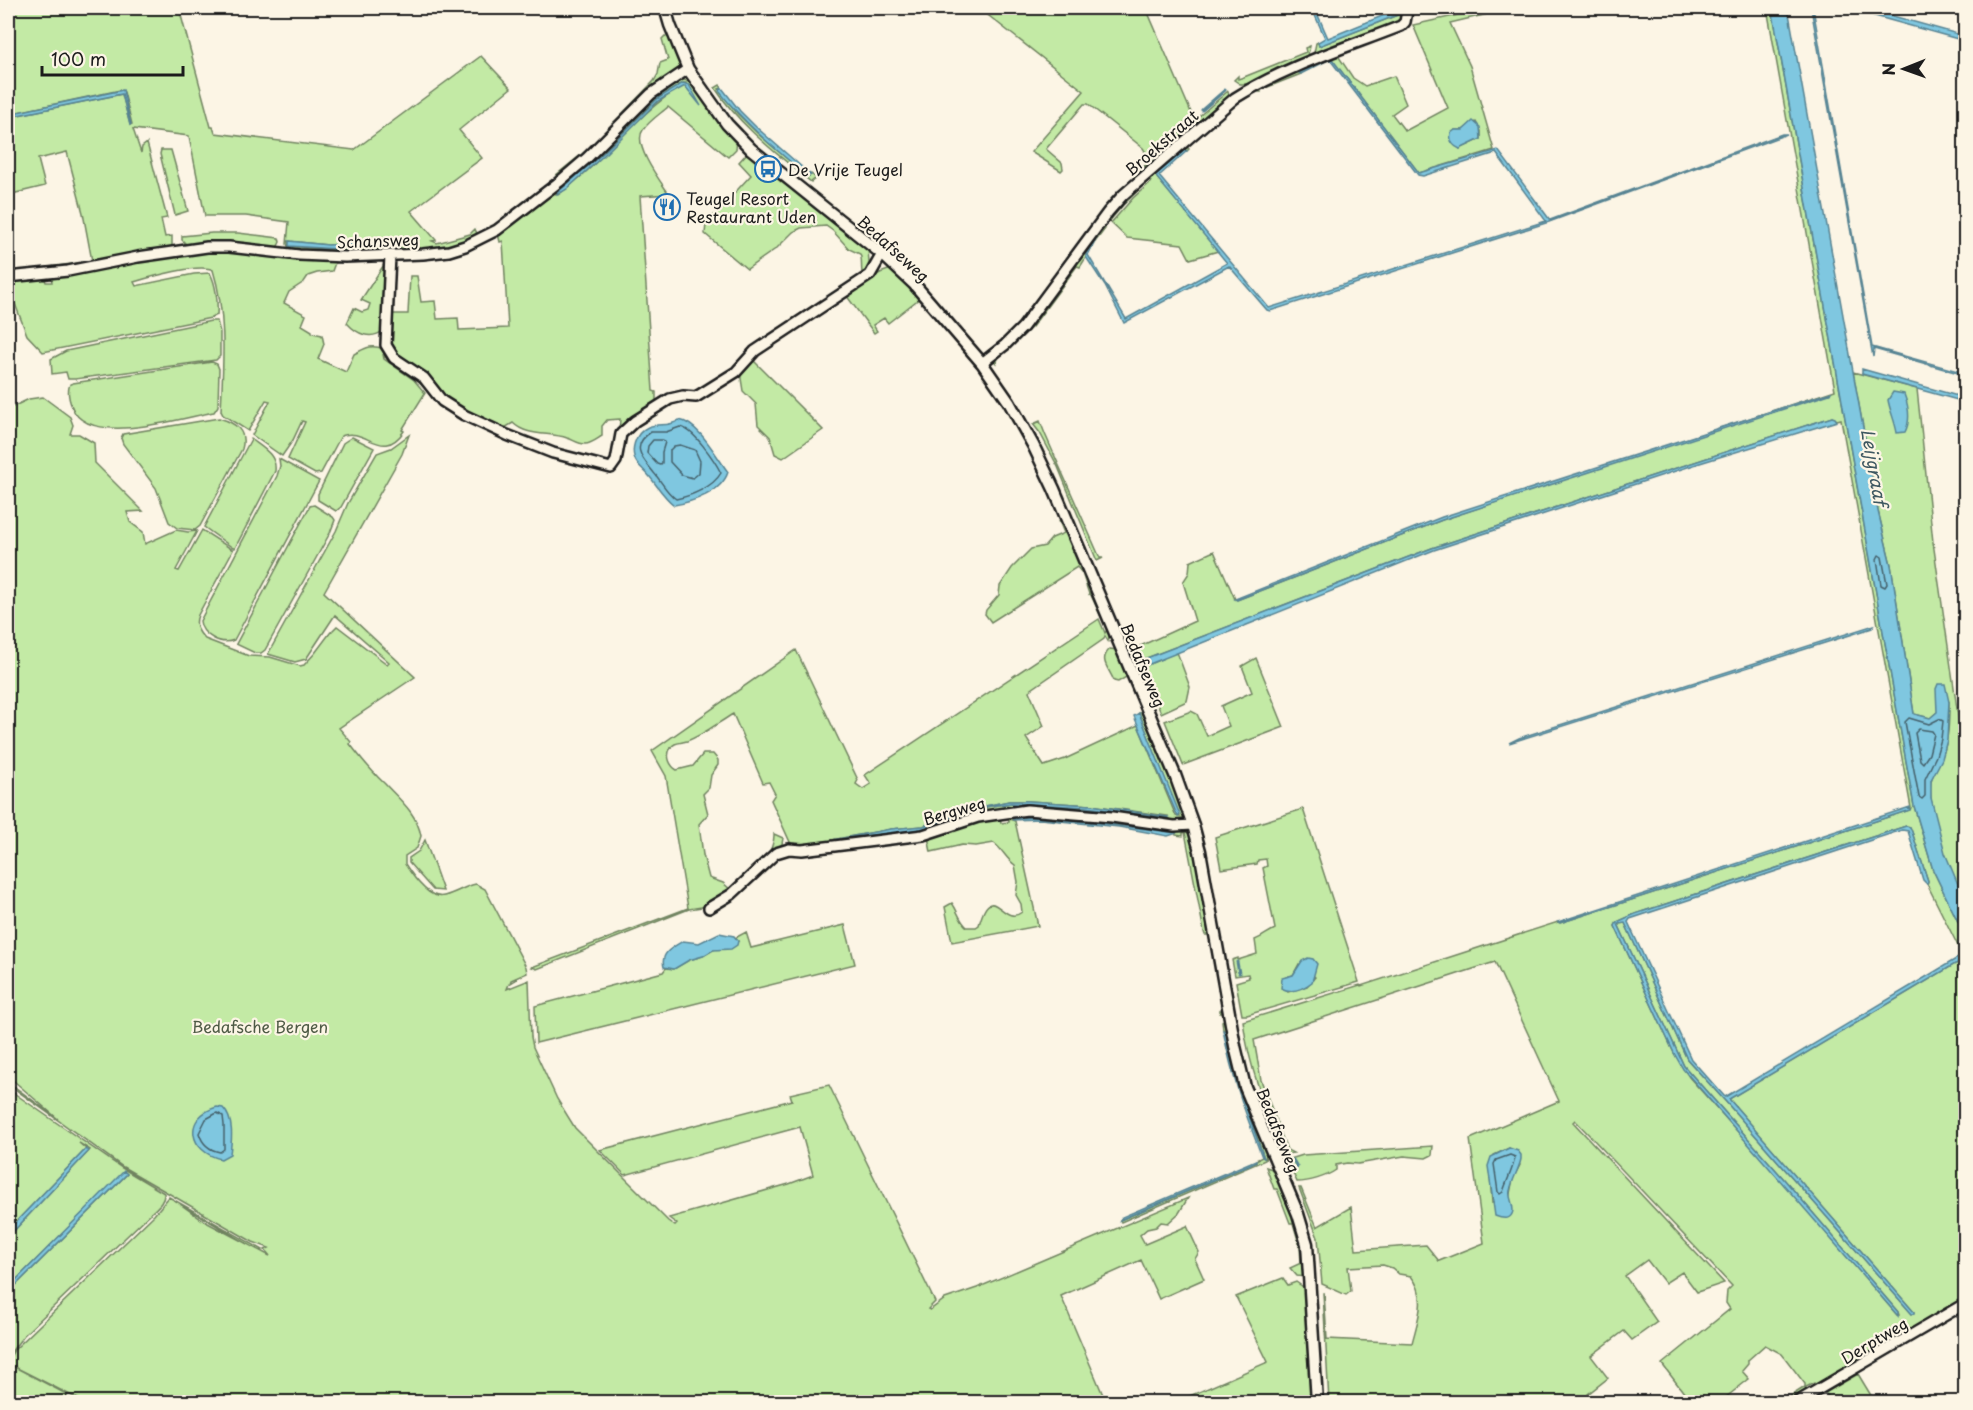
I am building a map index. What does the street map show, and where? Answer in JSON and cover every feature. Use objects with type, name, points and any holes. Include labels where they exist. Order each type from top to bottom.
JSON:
[{"type":"street","name":"Bedafseweg","points":[[665,8],[688,69],[713,107],[741,139],[882,254],[914,284],[982,363],[1024,428],[1054,489],[1175,775],[1193,825],[1200,851],[1235,1046],[1245,1087],[1298,1214],[1306,1244],[1317,1402]]},
{"type":"street","name":"Broekstraat","points":[[982,363],[1010,341],[1023,327],[1123,195],[1235,98],[1281,74],[1401,26],[1405,22],[1407,11]]},
{"type":"street","name":"Schansweg","points":[[8,277],[68,271],[138,257],[207,247],[345,257],[449,251],[475,242],[497,230],[587,158],[657,89],[688,69]]},
{"type":"street","points":[[390,255],[386,345],[390,354],[424,378],[442,401],[452,409],[552,453],[611,468],[616,461],[621,434],[635,421],[670,399],[683,396],[696,397],[736,372],[755,351],[870,275],[882,254]]},
{"type":"street","name":"Bergweg","points":[[709,908],[732,894],[776,853],[789,849],[802,850],[923,835],[978,816],[1038,811],[1112,817],[1174,826],[1193,825]]},
{"type":"street","name":"Derptweg","points":[[1797,1402],[1965,1303]]},
{"type":"green space","points":[[8,8],[179,8],[211,127],[215,133],[354,150],[481,56],[511,88],[459,130],[482,158],[411,211],[436,240],[432,241],[437,243],[470,234],[475,229],[478,236],[432,249],[403,251],[395,242],[328,245],[289,241],[289,246],[326,249],[390,246],[389,252],[345,253],[290,250],[287,244],[289,222],[246,216],[205,216],[189,136],[133,129],[141,153],[142,147],[147,143],[167,218],[161,219],[165,237],[172,236],[172,246],[95,263],[50,269],[49,267],[92,261],[83,213],[67,152],[38,159],[45,186],[12,194],[8,202],[8,117],[122,94],[130,125],[132,124],[124,92],[120,90],[8,114]]},
{"type":"green space","points":[[995,8],[1146,8],[1193,117],[1164,140],[1167,144],[1228,91],[1230,99],[1137,179],[1132,175],[1136,174],[1161,150],[1147,161],[1143,157],[1145,151],[1143,148],[1088,104],[1084,104],[1046,149],[1062,163],[1061,171],[1031,152],[1084,91],[984,12]]},
{"type":"green space","points":[[1399,8],[1406,8],[1402,21],[1313,58],[1316,43],[1318,42],[1319,46],[1400,14]]},
{"type":"green space","points":[[1490,8],[1504,8],[1450,23],[1470,66],[1494,150],[1419,173],[1331,58],[1300,72],[1301,74],[1260,90],[1261,92],[1257,89],[1258,86],[1334,54],[1339,57],[1353,78],[1365,86],[1394,76],[1406,104],[1392,114],[1405,131],[1448,108],[1413,25]],"holes":[[[1476,122],[1481,131],[1481,139],[1460,149],[1455,130],[1463,130]]]},
{"type":"green space","points":[[1767,8],[1772,8],[1914,806],[1933,870],[1965,936],[1965,960],[1927,884],[1912,832],[1910,827],[1906,826],[1635,914],[1617,922],[1615,926],[1674,1053],[1689,1077],[1897,1315],[1899,1315],[1898,1312],[1684,1066],[1618,924],[1625,923],[1687,1059],[1912,1314],[1914,1312],[1729,1099],[1955,964],[1962,962],[1966,966],[1965,1300],[1820,1386],[1815,1386],[1814,1383],[1806,1387],[1805,1395],[1792,1402],[1781,1402],[1805,1387],[1805,1384],[1782,1354],[1765,1345],[1748,1360],[1748,1364],[1742,1371],[1749,1379],[1720,1402],[1691,1402],[1662,1364],[1730,1309],[1726,1303],[1727,1291],[1732,1286],[1575,1120],[1573,1122],[1724,1283],[1697,1292],[1682,1272],[1665,1283],[1647,1260],[1625,1276],[1657,1322],[1632,1340],[1624,1331],[1591,1356],[1608,1378],[1588,1394],[1592,1402],[1329,1402],[1323,1293],[1327,1339],[1412,1343],[1419,1317],[1419,1292],[1411,1276],[1399,1274],[1383,1265],[1348,1267],[1351,1291],[1346,1295],[1322,1284],[1318,1238],[1299,1188],[1301,1188],[1317,1227],[1351,1207],[1356,1250],[1426,1245],[1439,1261],[1484,1243],[1470,1139],[1559,1101],[1495,962],[1254,1040],[1261,1080],[1287,1150],[1293,1153],[1285,1154],[1265,1105],[1249,1056],[1243,1021],[1361,986],[1910,810],[1841,419],[1837,420],[1832,417],[1432,548],[1144,659],[1147,665],[1177,652],[1190,687],[1187,701],[1161,713],[1125,628],[1136,648],[1195,621],[1183,582],[1189,573],[1190,562],[1214,551],[1237,600],[1442,520],[1835,390]],"holes":[[[1509,1148],[1520,1165],[1513,1178],[1509,1199],[1492,1203],[1490,1175],[1494,1155]]]},
{"type":"green space","points":[[665,36],[670,38],[678,57],[680,64],[677,71],[650,90],[560,177],[556,175],[588,149],[654,81],[660,63],[668,60],[662,39]]},
{"type":"green space","points":[[1310,46],[1303,62],[1253,84],[1240,84],[1234,80],[1238,76],[1238,79],[1306,52],[1305,48]]},
{"type":"green space","points":[[685,80],[694,86],[708,108],[737,140],[736,149],[728,157],[668,107],[648,124],[641,136],[641,144],[648,162],[669,194],[640,196],[653,391],[656,392],[656,405],[619,432],[620,419],[607,420],[602,426],[602,436],[585,444],[560,436],[525,430],[513,423],[503,429],[453,404],[422,371],[394,353],[389,343],[391,314],[408,314],[410,276],[417,276],[421,302],[435,301],[437,319],[458,318],[459,330],[508,328],[503,241],[500,242],[498,234],[649,100],[678,81]],"holes":[[[686,83],[686,87],[682,86],[649,110],[590,168],[558,195],[556,194],[602,154],[657,99]]]},
{"type":"green space","points":[[720,85],[722,88],[719,89],[737,113],[757,133],[805,174],[809,176],[811,174],[816,178],[811,182],[747,127],[715,88]]},
{"type":"green space","points":[[1184,144],[1189,149],[1156,175],[1218,251],[1190,259],[1182,244],[1127,238],[1111,223],[1151,182],[1149,180],[1108,223],[1106,219]]},
{"type":"green space","points":[[161,150],[171,150],[188,211],[175,215],[160,154]]},
{"type":"green space","points":[[748,152],[868,248],[869,263],[863,276],[860,254],[849,249],[826,226],[801,228],[793,232],[777,248],[747,269],[705,234],[706,224],[751,175],[739,162]]},
{"type":"green space","points":[[1099,227],[1105,229],[1086,254],[1080,267],[1077,266],[1032,327],[999,357],[996,363],[993,359]]},
{"type":"green space","points":[[238,233],[279,238],[280,242],[277,248],[235,243],[187,245],[182,240],[182,236]]},
{"type":"green space","points":[[219,250],[345,260],[347,262],[335,263],[332,271],[308,276],[304,282],[289,292],[284,303],[306,315],[302,325],[312,333],[322,335],[324,344],[318,359],[346,372],[354,354],[368,347],[384,349],[429,388],[427,390],[415,379],[389,362],[383,354],[384,359],[414,380],[425,393],[402,430],[404,431],[396,440],[388,444],[381,444],[350,434],[341,436],[321,473],[315,474],[288,459],[305,422],[302,421],[282,456],[252,435],[270,401],[266,400],[248,431],[223,415],[221,411],[222,322],[213,270],[186,269],[134,282],[136,286],[210,273],[217,304],[217,315],[211,318],[43,352],[27,335],[10,291],[8,291],[8,281],[44,277],[46,282],[52,282],[51,276],[185,252]]},
{"type":"green space","points":[[385,263],[387,267],[384,330],[374,335],[364,335],[347,323],[354,308],[362,312],[368,310],[370,304],[361,300]]},
{"type":"green space","points":[[891,269],[920,298],[888,323],[884,318],[873,325],[877,331],[874,333],[846,295],[880,273]]},
{"type":"green space","points":[[217,321],[220,332],[220,356],[216,360],[75,379],[68,379],[66,372],[52,374],[51,359],[66,351]]},
{"type":"green space","points":[[752,359],[823,430],[783,458],[775,454],[770,437],[758,425],[756,404],[743,391],[740,372]]},
{"type":"green space","points":[[212,362],[217,364],[219,369],[218,406],[214,412],[159,424],[115,428],[96,426],[81,419],[70,401],[70,384],[73,383]]},
{"type":"green space","points":[[1853,372],[1917,389],[1933,542],[1965,764],[1965,901],[1941,843],[1931,794],[1934,772],[1946,743],[1949,702],[1930,718],[1914,714],[1891,565],[1878,511]]},
{"type":"green space","name":"Bedafsche Bergen","points":[[43,397],[70,417],[73,425],[70,434],[79,434],[94,443],[95,463],[143,511],[127,512],[130,522],[143,532],[145,544],[176,530],[197,531],[176,570],[179,571],[202,530],[233,550],[198,615],[197,628],[205,639],[249,656],[270,657],[300,666],[304,665],[337,626],[387,664],[389,662],[335,615],[306,659],[295,662],[268,654],[377,453],[391,448],[409,435],[402,454],[324,592],[415,677],[339,728],[362,759],[416,820],[421,836],[417,848],[405,856],[405,864],[422,886],[438,896],[448,895],[476,884],[485,889],[526,967],[527,973],[511,980],[510,983],[517,979],[509,984],[507,989],[529,980],[533,1047],[557,1099],[575,1128],[675,1226],[677,1224],[669,1218],[813,1175],[800,1127],[625,1175],[600,1150],[792,1100],[790,1094],[829,1085],[935,1302],[928,1309],[930,1310],[945,1299],[977,1288],[1188,1198],[1179,1213],[1168,1223],[1161,1222],[1140,1235],[1145,1244],[1187,1226],[1199,1252],[1195,1259],[1204,1279],[1159,1299],[1141,1260],[1061,1296],[1106,1402],[84,1402],[9,1364],[68,1395],[62,1402],[8,1402],[8,1361],[14,1350],[154,1215],[169,1197],[270,1256],[265,1250],[269,1248],[253,1242],[123,1167],[8,1084],[8,1082],[58,1119],[8,1076],[8,409],[29,399]],"holes":[[[180,1204],[253,1247],[204,1221]]]},
{"type":"green space","points":[[219,418],[239,429],[243,437],[242,449],[200,526],[195,530],[177,528],[169,522],[156,488],[123,444],[121,438],[123,434]]},
{"type":"green space","points":[[1040,421],[1100,558],[1103,558],[1097,561],[1058,467],[1033,424]]},
{"type":"green space","points":[[352,437],[374,448],[341,507],[336,511],[318,500],[318,494],[343,443]]},
{"type":"green space","points":[[251,439],[271,456],[275,471],[233,548],[204,527]]},
{"type":"green space","points":[[279,459],[319,481],[234,640],[223,642],[208,635],[200,621],[277,476],[280,466]]},
{"type":"green space","points":[[314,505],[335,520],[265,650],[255,653],[236,644],[310,506]]},
{"type":"green space","points":[[1062,519],[1110,633],[1108,641],[1105,636],[1104,639],[1029,691],[1044,726],[1026,738],[1044,766],[1065,759],[1138,725],[1176,816],[1180,817],[1139,713],[1143,712],[1178,796],[1185,818],[1182,822],[1039,808],[932,832],[803,848],[790,842],[771,800],[775,794],[769,782],[763,783],[733,714],[699,736],[673,745],[668,755],[672,766],[677,770],[693,766],[703,754],[713,754],[718,760],[718,765],[711,775],[709,788],[703,794],[708,814],[699,824],[709,878],[723,883],[731,890],[765,858],[773,843],[774,834],[783,838],[782,844],[745,881],[708,906],[689,909],[537,969],[532,967],[688,908],[666,776],[652,751],[796,650],[858,780],[856,784],[863,789],[871,784],[865,775],[1099,619],[1105,633],[1107,630],[1089,594],[1082,573],[1077,567],[991,622],[985,614],[999,595],[1000,586],[1012,568],[1031,549],[1045,546],[1052,538],[1064,533],[1059,521]],"holes":[[[1009,801],[1091,805],[1168,816],[1167,818],[1085,807],[1011,803],[960,814],[924,829],[832,840],[891,829],[923,826],[971,809]]]},
{"type":"green space","points":[[1110,649],[1117,650],[1128,676],[1118,682],[1114,681],[1105,661]]},
{"type":"green space","points":[[1256,658],[1284,727],[1183,765],[1165,721],[1191,711],[1197,714],[1207,736],[1229,726],[1221,706],[1252,692],[1242,666]]},
{"type":"green space","points":[[1303,809],[1359,982],[1242,1015],[1236,982],[1249,978],[1248,974],[1235,976],[1232,960],[1257,954],[1255,940],[1275,929],[1263,868],[1267,866],[1266,859],[1258,860],[1257,864],[1221,869],[1215,837]],"holes":[[[1299,964],[1315,977],[1307,986],[1288,992],[1286,977],[1293,975]]]},
{"type":"green space","points":[[1044,813],[1184,830],[1193,837],[1211,935],[1205,935],[1204,932],[1185,832],[1183,836],[1176,835],[1175,832],[1065,818],[1024,817],[1012,820],[1015,821],[1038,926],[952,942],[945,907],[952,903],[967,927],[979,925],[988,905],[998,906],[1009,914],[1015,915],[1022,912],[1016,895],[1018,882],[1015,865],[994,843],[976,846],[962,845],[931,852],[928,837],[971,821],[1000,816],[1001,823],[1009,822],[1009,814]]},
{"type":"green space","points":[[425,840],[443,891],[433,890],[409,863],[409,858],[419,851]]},
{"type":"green space","points":[[845,925],[855,964],[536,1043],[535,1006],[663,972],[666,968],[674,969],[689,960],[738,941],[735,938],[746,932],[751,948]]},
{"type":"green space","points":[[1220,1010],[1225,1011],[1267,1152],[1265,1160],[1121,1222],[1120,1220],[1264,1158],[1236,1079],[1226,1031],[1223,1030],[1223,1013],[1220,1013]]},
{"type":"green space","points":[[8,1089],[122,1168],[164,1193],[157,1207],[24,1335],[8,1356],[8,1293],[127,1174],[124,1172],[8,1288],[8,1237],[90,1150],[79,1143],[86,1149],[8,1230]]},
{"type":"green space","points":[[1433,1146],[1432,1155],[1426,1158],[1404,1156],[1358,1164],[1336,1165],[1336,1170],[1327,1175],[1302,1182],[1297,1182],[1287,1160],[1303,1155]]},
{"type":"green space","points":[[1266,1167],[1275,1172],[1297,1223],[1302,1241],[1305,1277],[1297,1276],[1290,1268],[1301,1263],[1300,1247],[1293,1223],[1290,1223]]},
{"type":"green space","points":[[1283,1278],[1288,1285],[1296,1282],[1306,1289],[1313,1402],[1176,1402],[1268,1362],[1236,1297]]},
{"type":"green space","points":[[1858,1374],[1875,1402],[1834,1402],[1825,1393]]},
{"type":"water","points":[[1317,8],[1328,38],[1399,9],[1400,14],[1319,46],[1318,42],[1325,38],[1313,11]]},
{"type":"water","points":[[1772,8],[1788,8],[1878,511],[1891,565],[1914,714],[1930,718],[1937,712],[1936,689],[1938,684],[1945,684],[1949,702],[1947,740],[1942,759],[1931,780],[1931,798],[1945,853],[1965,901],[1965,936],[1933,870],[1914,806]]},
{"type":"water","points":[[1811,8],[1813,8],[1872,347],[1965,373],[1965,375],[1874,349],[1873,357]]},
{"type":"water","points":[[1846,8],[1864,8],[1965,36],[1965,41]]},
{"type":"water","points":[[1329,58],[1419,173],[1498,150],[1550,220],[1787,134],[1549,222],[1270,311],[1229,266],[1124,323],[1105,286],[1086,257],[1097,238],[1088,255],[1126,319],[1227,263],[1157,178],[1156,175],[1185,150],[1187,151],[1159,176],[1269,308],[1546,221],[1496,153],[1423,176],[1418,175],[1331,61],[1328,60],[1299,73]]},
{"type":"water","points":[[683,83],[689,85],[701,106],[685,86],[658,101],[604,155],[567,189],[557,195],[657,99]]},
{"type":"water","points":[[722,88],[756,127],[811,175],[805,174],[749,124],[719,91]]},
{"type":"water","points":[[123,90],[130,125],[122,94],[8,117],[8,114]]},
{"type":"water","points":[[1473,121],[1480,127],[1481,139],[1458,148],[1451,141],[1451,133],[1455,130],[1463,130]]},
{"type":"water","points":[[289,241],[328,245],[388,242],[390,245],[338,249],[289,246]]},
{"type":"water","points":[[1862,369],[1965,398],[1965,402],[1862,374]]},
{"type":"water","points":[[1831,392],[1442,520],[1235,599],[1442,517]]},
{"type":"water","points":[[1893,392],[1904,394],[1906,399],[1909,418],[1905,432],[1897,433],[1888,400]]},
{"type":"water","points":[[1832,417],[1837,421],[1434,550],[1147,665],[1143,663],[1144,659],[1432,548]]},
{"type":"water","points":[[679,420],[686,422],[700,434],[728,472],[720,485],[706,495],[674,505],[637,463],[634,448],[643,430]]},
{"type":"water","points":[[1874,625],[1872,628],[1509,743],[1519,738]]},
{"type":"water","points":[[1139,713],[1180,815],[1178,817],[1134,716]]},
{"type":"water","points":[[1009,801],[1091,805],[1168,817],[1085,807],[1011,803],[960,814],[924,829],[832,840],[891,829],[923,826],[971,809]]},
{"type":"water","points":[[1910,807],[1910,810],[1558,922]]},
{"type":"water","points":[[1033,817],[1177,833],[1168,836],[1119,827],[1040,819],[1012,820]]},
{"type":"water","points":[[1906,826],[1910,827],[1912,832],[1927,884],[1923,880],[1908,831],[1902,830],[1630,919],[1628,922],[1691,1059],[1725,1097],[1956,959],[1961,957],[1965,960],[1965,966],[1961,962],[1955,964],[1729,1099],[1914,1314],[1687,1059],[1625,923],[1618,924],[1684,1066],[1898,1312],[1898,1316],[1683,1069],[1615,926],[1617,922],[1635,914]]},
{"type":"water","points":[[719,933],[734,936],[738,941],[737,945],[731,949],[713,950],[674,969],[664,967],[664,958],[668,951],[683,941],[699,943]]},
{"type":"water","points":[[1308,958],[1313,959],[1317,964],[1312,982],[1297,990],[1289,991],[1281,988],[1282,978],[1293,975],[1302,961]]},
{"type":"water","points":[[1223,1030],[1226,1031],[1236,1079],[1264,1158],[1240,1095]]},
{"type":"water","points":[[217,1107],[223,1108],[227,1113],[231,1129],[230,1154],[221,1159],[202,1149],[196,1142],[194,1134],[194,1126],[198,1118]]},
{"type":"water","points":[[1509,1148],[1518,1151],[1521,1159],[1510,1191],[1513,1212],[1509,1218],[1504,1218],[1495,1216],[1488,1166],[1491,1157]]},
{"type":"water","points":[[86,1149],[89,1151],[8,1237],[8,1230]]},
{"type":"water","points":[[1256,1160],[1256,1162],[1120,1220],[1122,1217]]},
{"type":"water","points":[[124,1171],[127,1174],[8,1293],[8,1288]]},
{"type":"waterway","points":[[1202,110],[1225,90]]},
{"type":"waterway","points":[[1237,962],[1239,973]]},
{"type":"waterway","points":[[1293,1160],[1297,1167]]},
{"type":"place","name":"De Vrije Teugel","points":[[768,169]]},
{"type":"place","name":"Teugel Resort Restaurant Uden","points":[[667,207]]},
{"type":"water label","name":"Leijgraaf","points":[[1875,467]]}]
